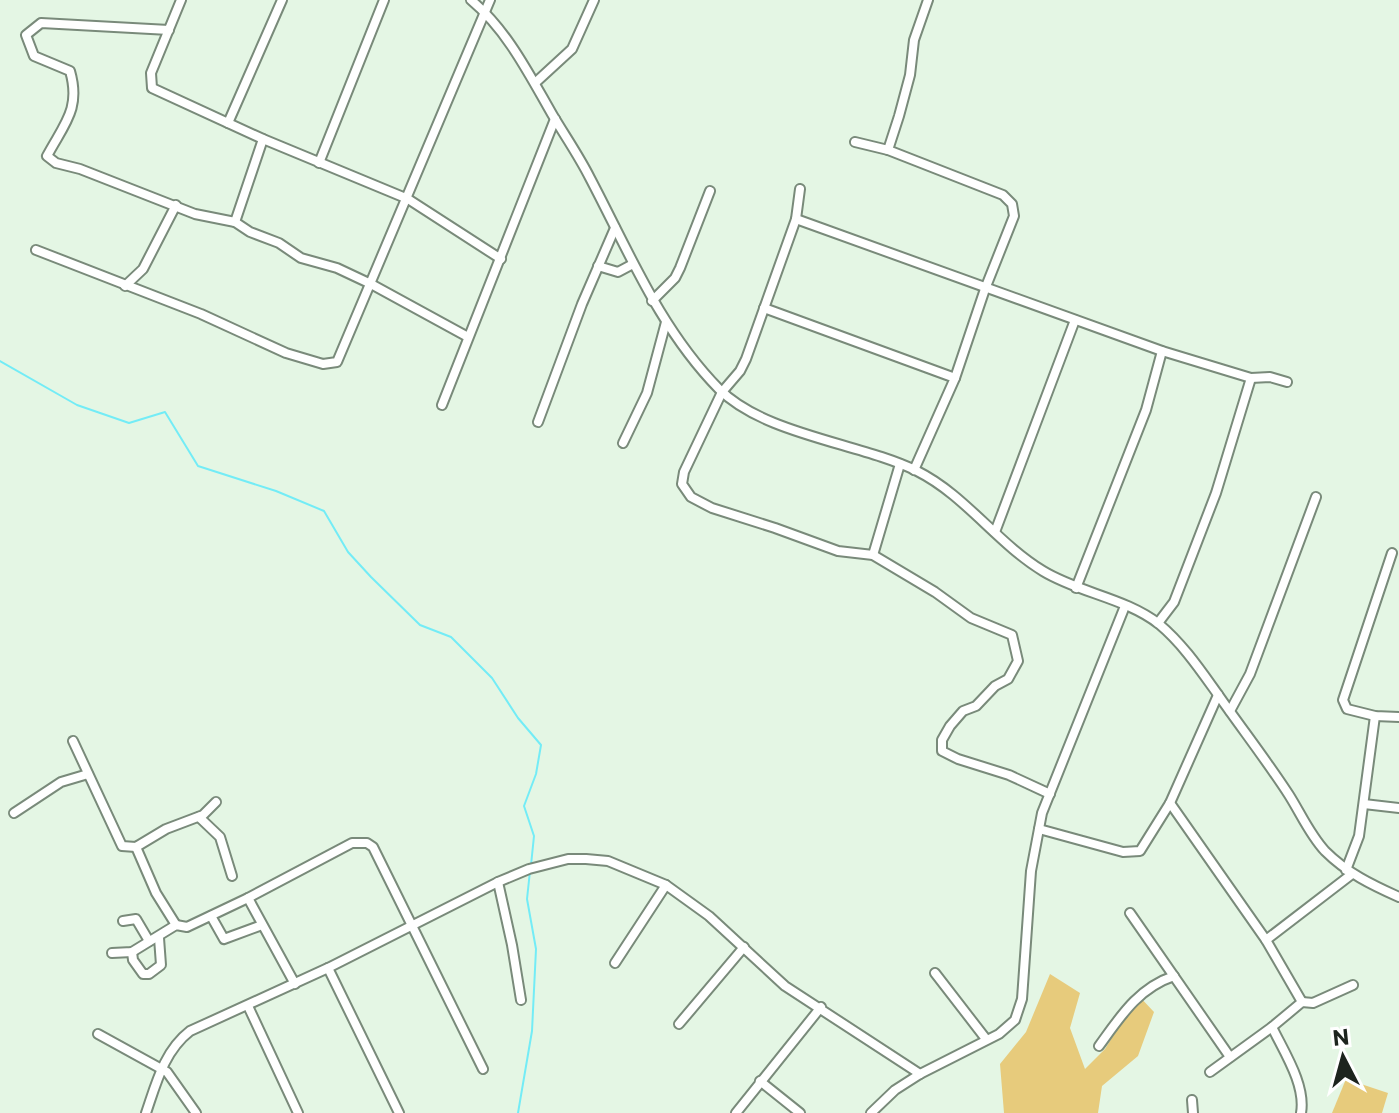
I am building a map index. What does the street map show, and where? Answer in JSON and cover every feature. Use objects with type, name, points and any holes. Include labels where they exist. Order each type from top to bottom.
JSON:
[{"type":"street","points":[[181,0],[151,73],[152,88],[263,139],[408,199],[501,259]]},
{"type":"street","points":[[228,123],[282,0]]},
{"type":"street","points":[[319,163],[384,0]]},
{"type":"street","points":[[471,0],[485,12],[535,83],[579,156],[652,301],[722,392],[789,428],[900,464],[935,481],[1021,556],[1044,572],[1158,623],[1187,653],[1230,711],[1316,840],[1349,872],[1399,897]]},
{"type":"street","points":[[36,250],[201,314],[286,353],[332,364],[342,356],[490,0]]},
{"type":"street","points":[[535,83],[572,49],[594,0]]},
{"type":"street","points":[[888,150],[910,75],[914,40],[928,0]]},
{"type":"street","points":[[169,30],[41,23],[26,35],[34,56],[70,71],[75,88],[75,103],[47,156],[56,163],[80,169],[203,216],[235,222],[250,232],[279,243],[301,258],[337,268],[371,284],[468,337]]},
{"type":"street","points":[[442,405],[555,119]]},
{"type":"street","points":[[235,222],[263,139]]},
{"type":"street","points":[[855,142],[888,150],[1010,200],[1014,216],[955,378],[914,470]]},
{"type":"street","points":[[800,189],[796,219],[740,371],[722,392],[684,472],[682,484],[686,491],[712,508],[830,549],[873,555],[935,592],[971,618],[1012,635],[1018,661],[1011,675],[976,706],[963,711],[942,740],[942,751],[999,771],[1050,794]]},
{"type":"street","points":[[652,301],[675,278],[710,191]]},
{"type":"street","points":[[125,286],[143,269],[176,205]]},
{"type":"street","points":[[796,219],[1162,351],[1251,378],[1270,377],[1287,382]]},
{"type":"street","points":[[538,422],[615,228]]},
{"type":"street","points":[[598,266],[618,272],[633,264]]},
{"type":"street","points":[[764,308],[955,378]]},
{"type":"street","points":[[995,532],[1075,320]]},
{"type":"street","points":[[623,443],[647,393],[666,322]]},
{"type":"street","points":[[1076,588],[1146,410],[1162,351]]},
{"type":"street","points":[[1158,623],[1174,602],[1216,493],[1251,378]]},
{"type":"street","points":[[873,555],[900,464]]},
{"type":"street","points":[[1230,711],[1250,674],[1316,497]]},
{"type":"street","points":[[1392,553],[1343,700],[1347,709],[1375,716],[1399,717]]},
{"type":"street","points":[[871,1113],[895,1090],[1007,1028],[1015,1020],[1020,1008],[1031,871],[1039,829],[1125,606]]},
{"type":"street","points":[[1039,829],[1123,852],[1136,853],[1143,849],[1170,803],[1218,695]]},
{"type":"street","points":[[1266,940],[1349,872],[1359,836],[1375,716]]},
{"type":"street","points":[[73,741],[119,844],[126,847],[136,847],[166,829],[199,817],[216,802]]},
{"type":"street","points":[[14,813],[61,782],[88,774]]},
{"type":"street","points":[[1170,803],[1266,940],[1302,1002]]},
{"type":"street","points":[[1364,804],[1399,808]]},
{"type":"street","points":[[199,817],[220,837],[232,876]]},
{"type":"street","points":[[136,847],[156,893],[176,925],[187,927],[352,843],[367,843],[373,847],[483,1069]]},
{"type":"street","points":[[146,1113],[161,1069],[175,1045],[190,1031],[295,984],[498,882],[568,859],[608,861],[666,885],[709,916],[785,986],[920,1074]]},
{"type":"street","points":[[498,882],[521,1000]]},
{"type":"street","points":[[615,963],[666,885]]},
{"type":"street","points":[[248,898],[295,984]]},
{"type":"street","points":[[1130,913],[1230,1057]]},
{"type":"street","points":[[211,916],[224,939],[229,940],[262,925]]},
{"type":"street","points":[[123,921],[136,919],[149,941]]},
{"type":"street","points":[[112,953],[132,952],[176,925]]},
{"type":"street","points":[[132,952],[138,969],[143,974],[149,974],[161,965],[159,938]]},
{"type":"street","points":[[679,1024],[744,947]]},
{"type":"street","points":[[328,968],[399,1113]]},
{"type":"street","points":[[935,973],[986,1039]]},
{"type":"street","points":[[1099,1046],[1128,1005],[1157,983],[1174,976]]},
{"type":"street","points":[[1210,1072],[1302,1002],[1313,1003],[1353,985]]},
{"type":"street","points":[[248,1006],[298,1113]]},
{"type":"street","points":[[736,1113],[821,1007]]},
{"type":"street","points":[[1272,1027],[1301,1095],[1301,1113]]},
{"type":"street","points":[[98,1034],[171,1076],[196,1113]]},
{"type":"street","points":[[760,1081],[800,1113]]},
{"type":"street","points":[[1192,1100],[1193,1113]]},
{"type":"shaded area","points":[[1050,974],[1080,993],[1070,1028],[1085,1069],[1105,1049],[1138,995],[1154,1012],[1138,1056],[1102,1086],[1098,1113],[1004,1113],[1000,1064],[1026,1032]]},
{"type":"shaded area","points":[[1346,1079],[1388,1093],[1382,1113],[1332,1113]]},
{"type":"waterway","points":[[0,361],[77,405],[129,423],[165,412],[198,466],[276,491],[324,511],[348,552],[371,577],[420,625],[451,637],[492,678],[518,718],[541,745],[536,774],[524,806],[534,836],[531,865]]},
{"type":"waterway","points":[[518,1113],[532,1031],[536,949],[527,899],[530,871]]}]
